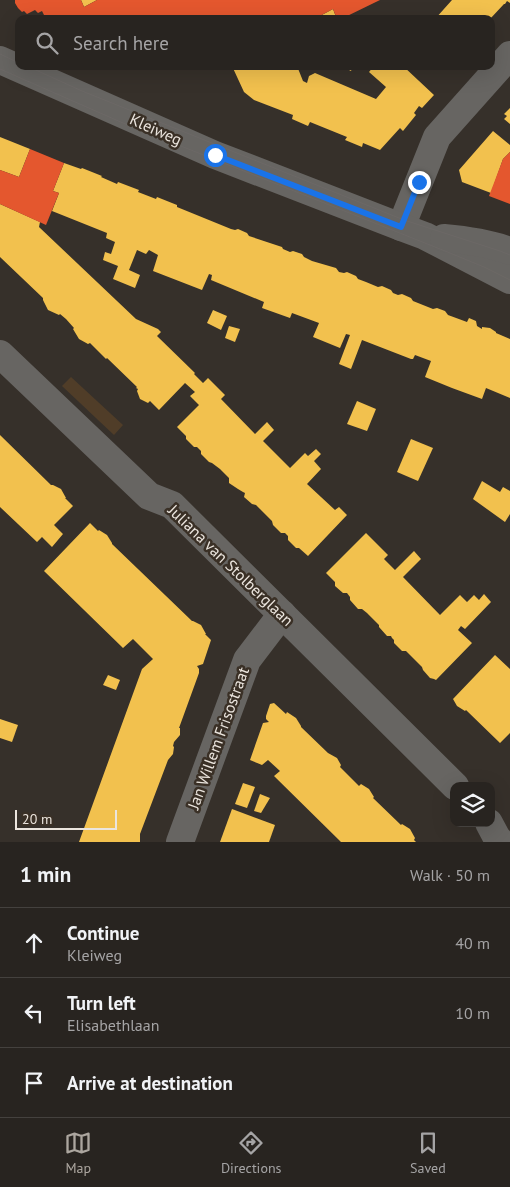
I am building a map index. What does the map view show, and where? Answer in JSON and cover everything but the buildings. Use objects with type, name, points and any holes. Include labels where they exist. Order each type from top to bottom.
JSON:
[{"type":"street","points":[[413,232],[436,137],[510,55]]},
{"type":"street","name":"Kleiweg","points":[[0,60],[15,67]]},
{"type":"street","name":"Kleiweg","points":[[23,70],[215,155],[413,232],[510,280]]},
{"type":"street","name":"Kleiweg","points":[[413,232],[499,246],[510,251]]},
{"type":"street","name":"Juliana van Stolberglaan","points":[[0,354],[148,496],[172,505],[451,782]]},
{"type":"street","name":"Jan Willem Frisostraat","points":[[180,842],[247,660],[282,614]]},
{"type":"street","points":[[490,827],[501,842]]},
{"type":"shaded area","points":[[71,377],[123,425],[114,435],[62,386]]},
{"type":"tram line","points":[[0,54],[15,61]]},
{"type":"tram line","points":[[0,69],[123,123],[445,251],[510,280]]},
{"type":"tram line","points":[[36,70],[82,91],[404,220],[510,255]]},
{"type":"route","points":[[215,155],[401,227],[419,182]]}]
